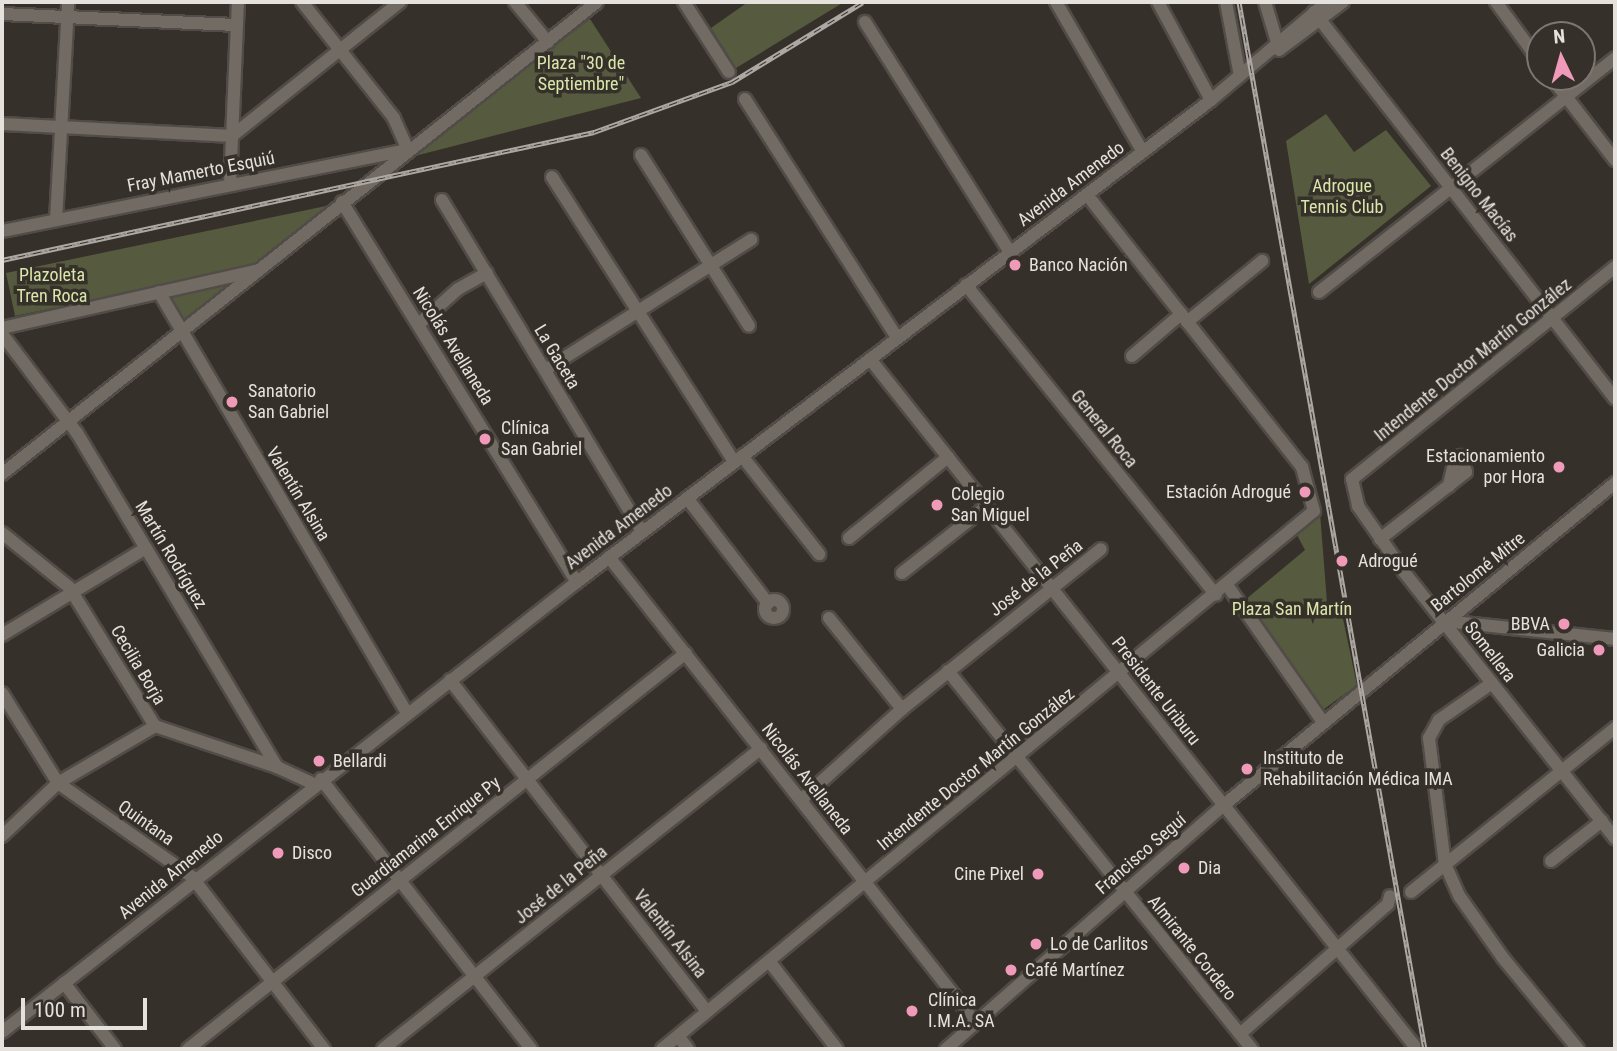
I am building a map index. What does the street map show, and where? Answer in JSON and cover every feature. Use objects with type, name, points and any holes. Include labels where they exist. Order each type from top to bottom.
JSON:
[{"type":"street","points":[[56,220],[68,2]]},
{"type":"street","points":[[230,184],[239,2]]},
{"type":"street","points":[[302,2],[394,118],[408,149]]},
{"type":"street","points":[[2,124],[232,136],[400,2]]},
{"type":"street","points":[[516,2],[548,42]]},
{"type":"street","points":[[2,474],[262,269],[408,149],[597,2]]},
{"type":"street","points":[[684,2],[729,72]]},
{"type":"street","points":[[1056,2],[1143,152]]},
{"type":"street","points":[[1158,2],[1211,100]]},
{"type":"street","points":[[1226,2],[1240,76]]},
{"type":"street","points":[[1265,2],[1277,42]]},
{"type":"street","name":"Avenida Amenedo","points":[[2,1032],[317,782],[1211,100],[1317,16],[1327,2]]},
{"type":"street","name":"Avenida Amenedo","points":[[1264,57],[1277,42],[1343,2]]},
{"type":"street","points":[[1496,2],[1526,43]]},
{"type":"street","points":[[2,13],[237,24]]},
{"type":"street","name":"Benigno Macías","points":[[1317,16],[1615,399]]},
{"type":"street","points":[[865,22],[1010,252]]},
{"type":"street","points":[[1319,292],[1615,58]]},
{"type":"street","points":[[1562,91],[1615,160]]},
{"type":"street","points":[[744,99],[897,338]]},
{"type":"street","name":"Fray Mamerto Esquiú","points":[[2,231],[408,149]]},
{"type":"street","points":[[641,155],[749,326]]},
{"type":"street","points":[[552,177],[637,312],[738,459],[819,554]]},
{"type":"street","points":[[1087,195],[1184,318]]},
{"type":"street","name":"La Gaceta","points":[[442,200],[642,532]]},
{"type":"street","name":"Nicolás Avellaneda","points":[[342,202],[577,582]]},
{"type":"street","points":[[545,370],[751,240]]},
{"type":"street","points":[[1132,356],[1262,261]]},
{"type":"street","name":"Intendente Doctor Martín González","points":[[1352,479],[1615,267]]},
{"type":"street","points":[[2,328],[262,269]]},
{"type":"street","points":[[418,324],[458,289],[487,273]]},
{"type":"street","name":"General Roca","points":[[966,285],[1216,595]]},
{"type":"street","name":"Valentín Alsina","points":[[159,292],[179,333],[407,713]]},
{"type":"street","name":"Intendente Doctor Martín González","points":[[662,1049],[1311,515],[1305,471],[1184,318]]},
{"type":"street","name":"Martín Rodríguez","points":[[2,334],[69,421],[277,766]]},
{"type":"street","name":"Presidente Uriburu","points":[[870,359],[1414,1045]]},
{"type":"street","points":[[849,538],[948,457]]},
{"type":"street","name":"Somellera","points":[[1352,479],[1358,506],[1380,539],[1615,838]]},
{"type":"street","name":"Bartolomé Mitre","points":[[1363,688],[1615,483]]},
{"type":"street","points":[[1380,539],[1449,486]]},
{"type":"street","points":[[687,498],[768,603]]},
{"type":"street","points":[[902,573],[986,506]]},
{"type":"street","name":"Cecilia Borja","points":[[2,533],[73,592],[155,726],[277,766]]},
{"type":"street","points":[[2,635],[146,548]]},
{"type":"street","name":"José de la Peña","points":[[802,799],[947,671],[1051,585],[1101,549]]},
{"type":"street","name":"Nicolás Avellaneda","points":[[610,557],[976,1023]]},
{"type":"street","points":[[1227,586],[1323,722]]},
{"type":"street","points":[[829,618],[902,709]]},
{"type":"street","points":[[1444,621],[1615,639]]},
{"type":"street","name":"Guardiamarina Enrique Py","points":[[188,1049],[397,880],[686,653]]},
{"type":"street","name":"Almirante Cordero","points":[[947,671],[1252,1049]]},
{"type":"street","name":"Valentín Alsina","points":[[450,680],[707,1011]]},
{"type":"street","points":[[1492,683],[1439,720],[1429,738],[1445,864],[1467,907],[1578,1049]]},
{"type":"street","name":"Francisco Seguí","points":[[946,1049],[1124,891],[1363,688]]},
{"type":"street","name":"Quintana","points":[[2,693],[58,783],[194,880],[324,1049]]},
{"type":"street","points":[[2,836],[58,783],[155,726]]},
{"type":"street","points":[[1411,892],[1615,728]]},
{"type":"street","name":"José de la Peña","points":[[383,1049],[761,748]]},
{"type":"street","points":[[277,766],[317,782],[531,1049]]},
{"type":"street","points":[[1551,861],[1602,821]]},
{"type":"street","points":[[1240,1034],[1336,949],[1390,896]]},
{"type":"street","points":[[769,961],[837,1049]]},
{"type":"street","points":[[64,983],[115,1049]]},
{"type":"street","points":[[678,1036],[688,1049]]},
{"type":"green space","points":[[748,2],[844,2],[736,68],[711,28]]},
{"type":"green space","name":"Plaza \"30 de Septiembre\"","points":[[590,19],[641,98],[411,157]]},
{"type":"green space","name":"Adrogue Tennis Club","points":[[1326,114],[1354,152],[1386,130],[1431,186],[1309,284],[1286,141]]},
{"type":"green space","name":"Plazoleta Tren Roca","points":[[331,205],[254,266],[15,316],[6,273]]},
{"type":"green space","points":[[243,278],[181,321],[167,295]]},
{"type":"green space","name":"Plaza San Martín","points":[[1320,513],[1328,615],[1342,614],[1357,685],[1320,712],[1245,600],[1305,550],[1296,533]]},
{"type":"railway","points":[[2,260],[594,132],[732,82],[863,2]]},
{"type":"railway","points":[[1239,2],[1425,1049]]},
{"type":"place","name":"Banco Nación","points":[[1015,265]]},
{"type":"place","name":"Sanatorio San Gabriel","points":[[232,402]]},
{"type":"place","name":"Clínica San Gabriel","points":[[485,439]]},
{"type":"place","name":"Estacionamiento por Hora","points":[[1559,467]]},
{"type":"place","name":"Estación Adrogué","points":[[1305,492]]},
{"type":"place","name":"Colegio San Miguel","points":[[937,505]]},
{"type":"place","name":"Adrogué","points":[[1342,561]]},
{"type":"place","name":"BBVA","points":[[1564,624]]},
{"type":"place","name":"Galicia","points":[[1599,650]]},
{"type":"place","name":"Bellardi","points":[[319,761]]},
{"type":"place","name":"Instituto de Rehabilitación Médica IMA","points":[[1247,769]]},
{"type":"place","name":"Disco","points":[[278,853]]},
{"type":"place","name":"Dia","points":[[1184,868]]},
{"type":"place","name":"Cine Pixel","points":[[1038,874]]},
{"type":"place","name":"Lo de Carlitos","points":[[1036,944]]},
{"type":"place","name":"Café Martínez","points":[[1011,970]]},
{"type":"place","name":"Clínica I.M.A. SA","points":[[912,1011]]}]
